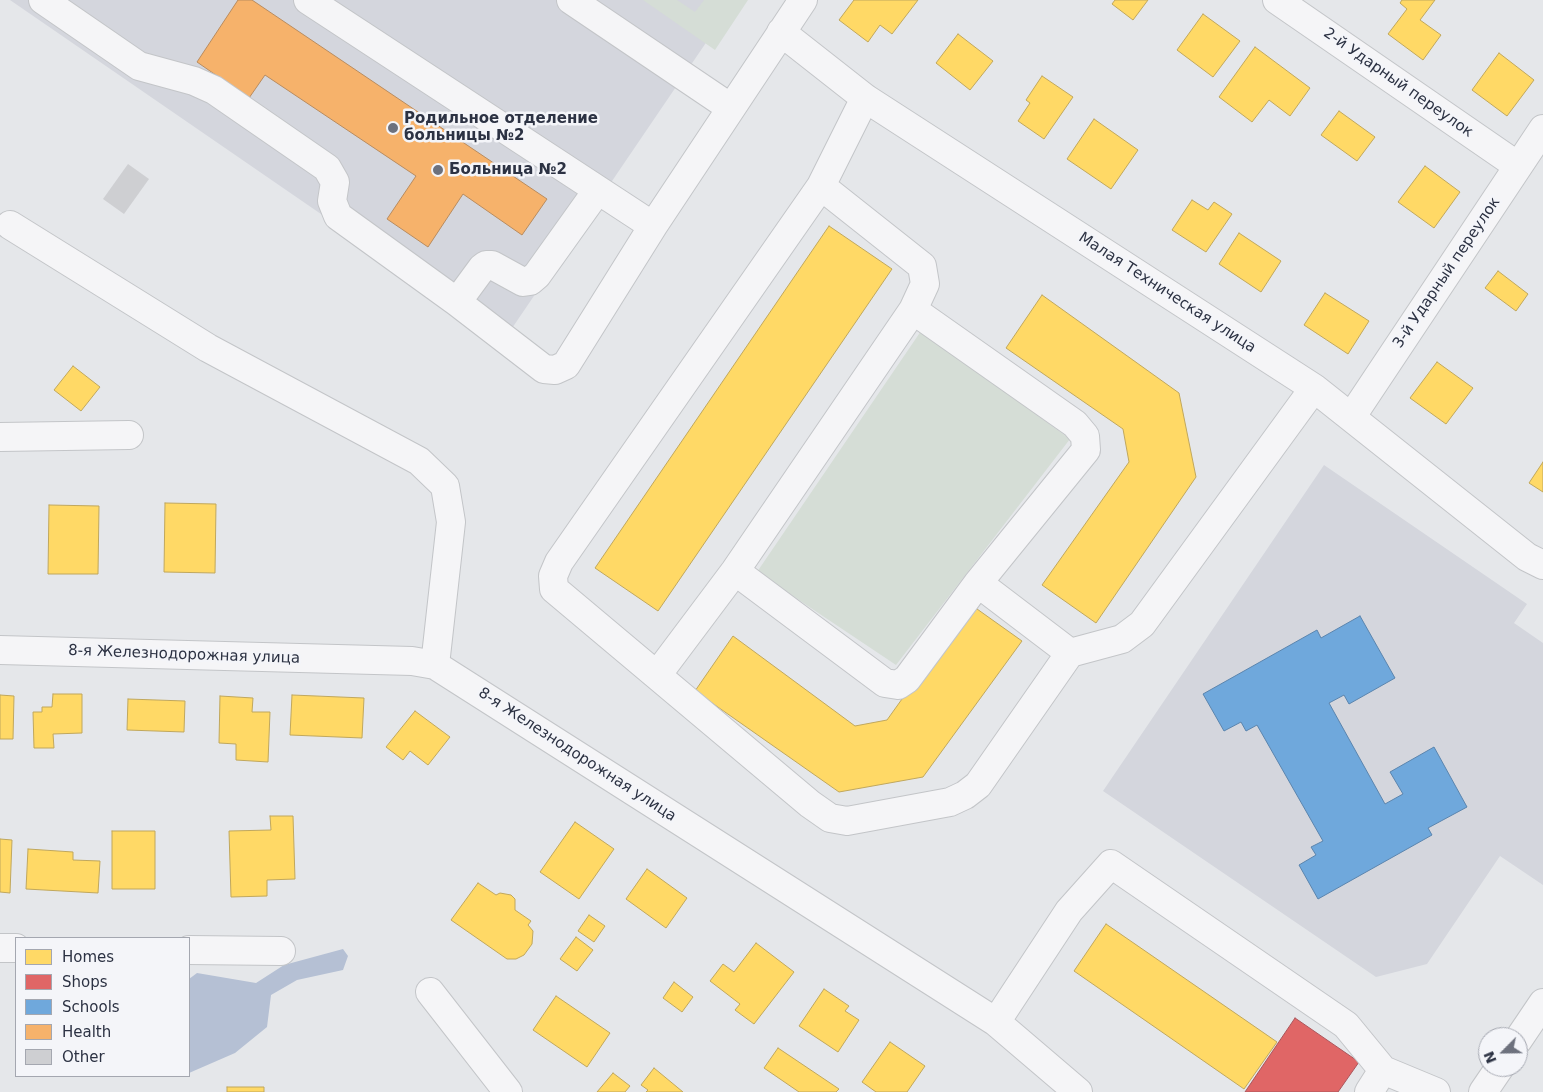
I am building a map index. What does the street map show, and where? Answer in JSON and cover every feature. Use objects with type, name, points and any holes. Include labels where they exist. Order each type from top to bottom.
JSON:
[{"type":"street","points":[[43,0],[138,66],[194,81],[214,90],[327,168],[334,182],[332,201],[338,216],[457,302],[544,370],[555,370],[566,364],[653,226],[803,0]]},
{"type":"street","points":[[308,0],[653,226]]},
{"type":"street","points":[[571,0],[731,108]]},
{"type":"street","name":"2-й Ударный переулок","points":[[1277,0],[1518,166]]},
{"type":"street","name":"Малая Техническая улица","points":[[781,32],[865,98],[1314,388],[1352,416],[1527,557],[1543,565]]},
{"type":"street","points":[[865,98],[821,186],[558,562],[553,576],[554,589],[810,804],[830,818],[847,820],[950,802],[965,795],[978,785],[1070,653],[1122,639],[1142,624],[1314,388]]},
{"type":"street","name":"3-й Ударный переулок","points":[[1352,416],[1543,129]]},
{"type":"street","points":[[657,675],[735,570],[912,310],[925,284],[922,266],[821,186]]},
{"type":"street","points":[[457,302],[486,265],[492,265],[522,282],[530,281],[537,275],[597,191]]},
{"type":"street","points":[[10,224],[208,348],[419,461],[445,486],[451,522],[435,665]]},
{"type":"street","points":[[735,570],[884,683],[898,685],[907,679],[978,583],[1086,450],[1086,436],[1075,424],[912,310]]},
{"type":"street","points":[[0,436],[129,436]]},
{"type":"street","points":[[978,583],[1070,653]]},
{"type":"street","name":"8-я Железнодорожная улица","points":[[0,650],[412,661],[435,665],[996,1022],[1078,1092]]},
{"type":"street","points":[[996,1022],[1069,911],[1112,864],[1346,1025],[1376,1081],[1436,1092]]},
{"type":"street","points":[[0,948],[15,948]]},
{"type":"street","points":[[190,950],[281,951]]},
{"type":"street","points":[[430,992],[508,1092]]},
{"type":"street","points":[[1527,1027],[1543,1003]]},
{"type":"street","points":[[1484,1092],[1494,1077]]},
{"type":"shaded area","name":"Больница №2","points":[[10,0],[735,0],[504,340]]},
{"type":"shaded area","points":[[643,0],[677,0],[695,12],[704,0],[748,0],[715,50]]},
{"type":"shaded area","points":[[921,331],[1070,439],[896,665],[757,572]]},
{"type":"shaded area","points":[[1324,465],[1527,604],[1514,623],[1543,643],[1543,885],[1500,856],[1427,964],[1376,977],[1103,791]]},
{"type":"water","points":[[343,949],[348,956],[343,970],[297,980],[271,995],[267,1027],[235,1053],[190,1073],[190,978],[197,973],[256,983],[284,965]]},
{"type":"building: Homes","points":[[854,0],[918,0],[892,34],[880,25],[868,42],[839,20]]},
{"type":"building: Homes","points":[[1115,0],[1148,0],[1133,20],[1112,4]]},
{"type":"building: Homes","points":[[1402,0],[1435,0],[1420,20],[1441,35],[1423,60],[1388,34],[1407,9],[1400,3]]},
{"type":"building: Homes","points":[[1203,14],[1240,41],[1213,77],[1177,50]]},
{"type":"building: Homes","points":[[958,34],[993,61],[970,90],[936,63]]},
{"type":"building: Homes","points":[[1255,47],[1310,88],[1290,116],[1269,100],[1252,122],[1219,97]]},
{"type":"building: Homes","points":[[1499,53],[1534,80],[1507,116],[1472,90]]},
{"type":"building: Homes","points":[[1042,76],[1073,97],[1044,139],[1018,121],[1030,103],[1026,100]]},
{"type":"building: Homes","points":[[1339,111],[1375,137],[1357,161],[1321,135]]},
{"type":"building: Homes","points":[[1094,119],[1138,150],[1111,189],[1067,159]]},
{"type":"building: Homes","points":[[1425,166],[1460,192],[1434,228],[1398,202]]},
{"type":"building: Homes","points":[[1192,200],[1208,210],[1214,202],[1232,214],[1206,252],[1172,230]]},
{"type":"building: Homes","points":[[829,226],[892,269],[658,611],[595,568]]},
{"type":"building: Homes","points":[[1239,233],[1281,261],[1261,292],[1219,264]]},
{"type":"building: Homes","points":[[1498,271],[1528,294],[1516,311],[1485,288]]},
{"type":"building: Homes","points":[[1325,293],[1369,321],[1348,354],[1304,325]]},
{"type":"building: Homes","points":[[1042,295],[1179,393],[1196,477],[1096,623],[1042,585],[1129,462],[1123,429],[1006,348]]},
{"type":"building: Homes","points":[[1437,362],[1473,388],[1446,424],[1410,398]]},
{"type":"building: Homes","points":[[73,366],[100,387],[81,411],[54,390]]},
{"type":"building: Homes","points":[[1543,462],[1543,492],[1529,483]]},
{"type":"building: Homes","points":[[165,503],[216,504],[215,573],[164,572]]},
{"type":"building: Homes","points":[[49,505],[99,506],[98,574],[48,574]]},
{"type":"building: Homes","points":[[970,604],[1022,641],[923,777],[839,792],[695,691],[733,636],[855,726],[887,720]]},
{"type":"building: Homes","points":[[53,694],[82,694],[82,733],[53,734],[54,748],[34,748],[33,712],[42,712],[42,707],[52,707]]},
{"type":"building: Homes","points":[[0,695],[14,696],[13,739],[0,739]]},
{"type":"building: Homes","points":[[292,695],[364,698],[362,738],[290,735]]},
{"type":"building: Homes","points":[[220,696],[253,698],[252,712],[270,712],[268,762],[236,760],[236,744],[219,743]]},
{"type":"building: Homes","points":[[128,699],[185,701],[184,732],[127,730]]},
{"type":"building: Homes","points":[[415,711],[450,737],[428,765],[410,751],[403,760],[386,747]]},
{"type":"building: Homes","points":[[270,816],[293,816],[295,879],[267,880],[267,896],[231,897],[229,831],[271,830]]},
{"type":"building: Homes","points":[[575,822],[614,849],[579,899],[540,872]]},
{"type":"building: Homes","points":[[112,831],[155,831],[155,889],[112,889]]},
{"type":"building: Homes","points":[[0,839],[12,840],[10,893],[0,892]]},
{"type":"building: Homes","points":[[28,849],[73,852],[73,860],[100,861],[98,893],[26,889]]},
{"type":"building: Homes","points":[[647,869],[687,898],[666,928],[626,899]]},
{"type":"building: Homes","points":[[478,883],[496,895],[500,893],[511,895],[515,899],[515,910],[531,921],[528,925],[533,931],[532,944],[524,955],[516,959],[507,959],[451,920]]},
{"type":"building: Homes","points":[[589,915],[605,926],[594,942],[578,931]]},
{"type":"building: Homes","points":[[1106,924],[1277,1042],[1244,1089],[1074,971]]},
{"type":"building: Homes","points":[[576,937],[593,950],[577,971],[560,959]]},
{"type":"building: Homes","points":[[756,943],[794,972],[754,1024],[735,1010],[740,1004],[710,981],[723,964],[734,972]]},
{"type":"building: Homes","points":[[674,982],[693,997],[682,1012],[663,998]]},
{"type":"building: Homes","points":[[824,989],[849,1006],[845,1011],[859,1020],[838,1052],[799,1026]]},
{"type":"building: Homes","points":[[556,996],[610,1033],[587,1067],[533,1030]]},
{"type":"building: Homes","points":[[890,1042],[925,1066],[907,1092],[876,1092],[862,1082]]},
{"type":"building: Homes","points":[[778,1048],[839,1089],[836,1092],[799,1092],[764,1068]]},
{"type":"building: Homes","points":[[654,1068],[683,1092],[646,1092],[648,1090],[641,1085]]},
{"type":"building: Homes","points":[[613,1073],[630,1086],[625,1092],[597,1092]]},
{"type":"building: Homes","points":[[227,1087],[264,1087],[264,1092],[227,1092]]},
{"type":"building: Shops","points":[[1295,1018],[1359,1062],[1338,1092],[1245,1092]]},
{"type":"building: Schools","points":[[1360,616],[1395,678],[1349,704],[1344,695],[1329,703],[1385,804],[1403,794],[1390,772],[1434,747],[1467,807],[1428,828],[1432,835],[1318,899],[1299,865],[1316,855],[1311,847],[1323,841],[1257,725],[1246,731],[1241,722],[1224,731],[1203,694],[1317,630],[1321,638]]},
{"type":"building: Health","name":"Родильное отделение больницы №2","points":[[238,0],[252,0],[547,199],[522,235],[463,194],[428,247],[387,219],[416,176],[265,75],[249,98],[197,62]]},
{"type":"building: Other","points":[[128,164],[149,179],[124,214],[103,199]]},
{"type":"place","name":"Родильное отделение больницы №2","points":[[393,128]]},
{"type":"place","name":"Больница №2","points":[[438,170]]}]
